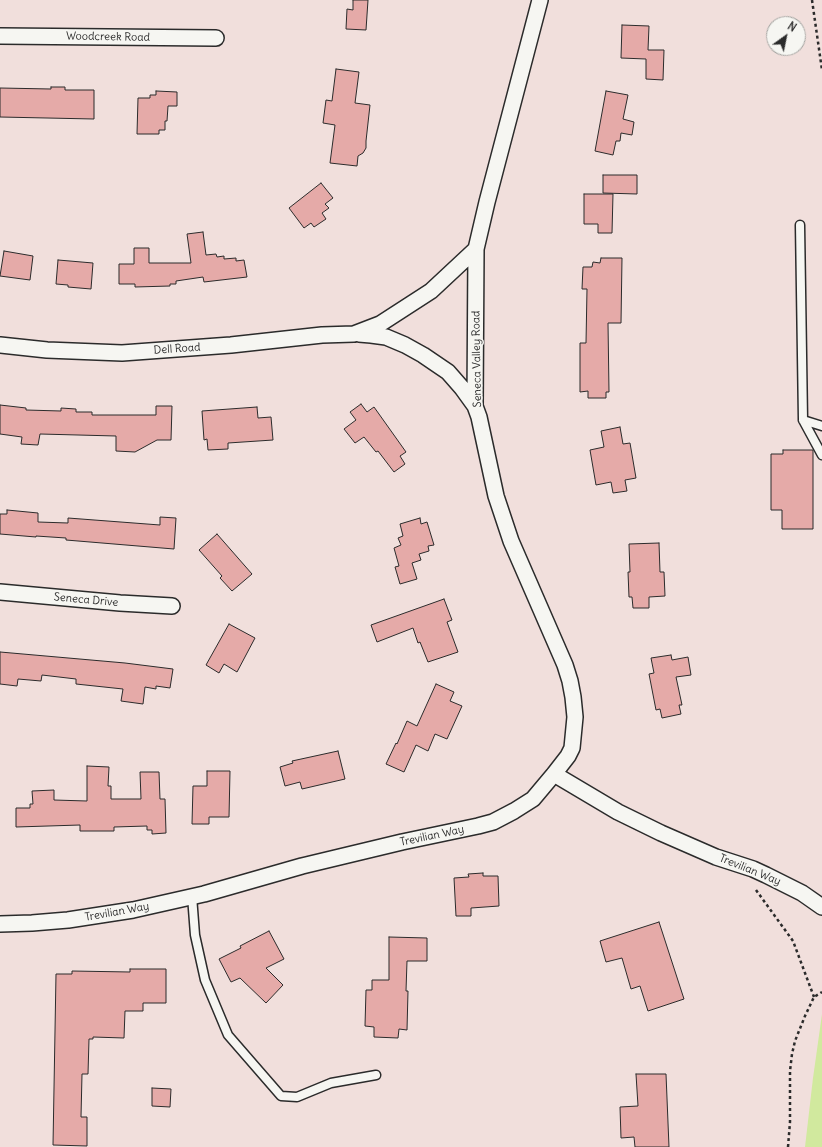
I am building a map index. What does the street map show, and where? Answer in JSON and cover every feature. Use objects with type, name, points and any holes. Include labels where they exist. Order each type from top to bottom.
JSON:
[{"type":"street","name":"Seneca Valley Road","points":[[540,0],[476,249],[475,406],[479,417],[496,496],[511,541],[565,665],[573,697],[575,717],[572,748],[554,774]]},
{"type":"street","name":"Woodcreek Road","points":[[0,36],[216,38]]},
{"type":"street","name":"Dell Road","points":[[354,334],[380,324],[431,291],[476,249]]},
{"type":"street","name":"Dell Road","points":[[0,345],[47,350],[122,353],[232,345],[322,335],[371,334],[386,337],[405,345],[448,372],[475,406]]},
{"type":"street","name":"Seneca Drive","points":[[0,592],[120,603],[172,606]]},
{"type":"street","name":"Trevilian Way","points":[[0,924],[68,920],[133,910],[192,896],[302,866],[493,822],[533,799],[554,774],[618,812],[654,830],[719,858],[753,870],[802,894],[822,907]]},
{"type":"lane","points":[[800,224],[803,420],[822,455]]},
{"type":"lane","points":[[803,420],[822,426]]},
{"type":"lane","points":[[192,896],[195,935],[205,980],[228,1035],[281,1096],[297,1096],[332,1083],[376,1075]]},
{"type":"path","points":[[812,0],[822,70]]},
{"type":"path","points":[[753,870],[750,879],[752,885],[793,941],[814,997]]},
{"type":"path","points":[[788,1147],[790,1122],[790,1071],[792,1054],[797,1035],[814,997],[822,992]]},
{"type":"green space","points":[[822,1014],[822,1147],[805,1147],[813,1078]]},
{"type":"building","points":[[353,0],[368,0],[366,30],[346,29],[347,9],[353,10]]},
{"type":"building","points":[[622,25],[649,26],[648,50],[664,50],[663,80],[646,79],[646,59],[621,58]]},
{"type":"building","points":[[336,69],[359,72],[355,103],[370,105],[366,148],[363,153],[358,156],[357,166],[330,163],[335,125],[323,123],[326,100],[332,101]]},
{"type":"building","points":[[51,87],[65,87],[65,90],[94,90],[94,119],[0,117],[0,88],[51,89]]},
{"type":"building","points":[[156,91],[177,92],[177,106],[168,106],[165,130],[159,130],[159,134],[137,134],[138,98],[150,98],[150,95],[156,95]]},
{"type":"building","points":[[606,91],[628,95],[623,119],[634,122],[632,135],[621,133],[620,141],[616,141],[613,155],[595,151]]},
{"type":"building","points":[[603,175],[637,175],[637,194],[603,193]]},
{"type":"building","points":[[321,183],[333,198],[325,204],[329,208],[322,213],[326,219],[314,227],[311,223],[304,228],[289,208]]},
{"type":"building","points":[[584,194],[613,194],[612,233],[598,233],[598,224],[584,224]]},
{"type":"building","points":[[203,232],[206,255],[216,254],[217,257],[224,256],[224,259],[236,258],[236,261],[244,260],[247,277],[204,282],[203,277],[176,281],[176,284],[170,284],[170,286],[135,287],[135,284],[119,284],[119,264],[134,264],[134,248],[149,248],[149,263],[191,263],[187,234]]},
{"type":"building","points":[[4,251],[33,256],[30,280],[0,276]]},
{"type":"building","points":[[601,258],[622,258],[621,323],[608,323],[609,392],[606,392],[606,398],[588,398],[588,391],[580,392],[580,343],[586,343],[587,289],[582,289],[583,267],[592,267],[593,262],[600,263]]},
{"type":"building","points":[[58,260],[93,263],[91,289],[68,287],[68,285],[56,284]]},
{"type":"building","points":[[361,404],[367,412],[374,407],[406,452],[400,456],[405,464],[394,472],[378,451],[376,452],[364,437],[355,443],[344,429],[356,420],[350,412]]},
{"type":"building","points":[[0,405],[26,408],[26,410],[61,411],[61,408],[76,409],[76,412],[92,412],[92,415],[156,415],[156,406],[172,406],[171,440],[157,440],[135,452],[116,451],[116,436],[40,434],[38,445],[21,444],[22,437],[0,434]]},
{"type":"building","points":[[257,407],[258,418],[271,417],[273,440],[228,443],[228,449],[208,450],[207,439],[204,440],[202,411]]},
{"type":"building","points":[[620,427],[623,444],[630,443],[636,478],[625,480],[627,491],[613,493],[611,482],[596,485],[590,450],[604,447],[601,431]]},
{"type":"building","points":[[783,450],[813,450],[813,529],[782,529],[782,510],[771,510],[771,454],[783,454]]},
{"type":"building","points":[[7,510],[38,513],[38,522],[68,523],[68,518],[160,525],[160,517],[176,518],[174,549],[66,540],[66,538],[0,534],[0,514],[7,514]]},
{"type":"building","points":[[420,518],[421,524],[427,522],[434,545],[428,546],[429,551],[419,554],[421,560],[412,563],[417,579],[400,584],[395,567],[399,566],[394,548],[401,545],[398,538],[403,536],[400,524]]},
{"type":"building","points":[[217,534],[252,574],[232,591],[220,578],[222,576],[199,550]]},
{"type":"building","points":[[659,543],[660,572],[664,572],[665,596],[649,597],[649,608],[633,608],[632,597],[629,597],[629,544]]},
{"type":"building","points":[[444,599],[452,620],[447,622],[458,652],[428,662],[420,642],[418,643],[413,628],[377,642],[371,625]]},
{"type":"building","points":[[229,624],[255,638],[237,672],[224,664],[219,673],[206,665]]},
{"type":"building","points":[[0,652],[125,663],[173,669],[170,688],[156,686],[156,689],[145,687],[143,704],[121,701],[123,689],[76,684],[76,679],[42,675],[41,681],[18,679],[17,686],[0,684]]},
{"type":"building","points":[[671,655],[672,660],[688,657],[691,675],[676,677],[682,705],[679,705],[681,714],[662,718],[660,709],[656,710],[649,674],[654,673],[651,658]]},
{"type":"building","points":[[436,684],[454,692],[450,701],[462,706],[447,739],[435,734],[428,751],[416,745],[404,772],[386,764],[407,721],[417,726]]},
{"type":"building","points":[[338,751],[345,779],[302,789],[300,782],[285,786],[280,767],[293,763],[292,761]]},
{"type":"building","points":[[87,766],[109,767],[108,786],[111,786],[111,799],[141,799],[140,772],[159,772],[160,799],[165,799],[166,833],[152,834],[152,830],[147,830],[147,826],[114,827],[114,831],[80,831],[80,825],[16,827],[16,808],[30,808],[30,804],[33,804],[32,791],[54,790],[54,800],[87,801]]},
{"type":"building","points":[[207,771],[230,771],[229,817],[209,817],[209,824],[192,824],[193,786],[207,786]]},
{"type":"building","points":[[483,873],[483,876],[498,876],[499,906],[471,908],[471,916],[456,916],[454,878],[469,877],[468,874]]},
{"type":"building","points":[[659,922],[684,999],[648,1011],[640,986],[631,989],[622,958],[606,962],[600,941]]},
{"type":"building","points":[[269,931],[284,959],[266,968],[283,985],[266,1003],[240,978],[231,982],[219,959]]},
{"type":"building","points":[[389,937],[427,938],[427,961],[407,961],[407,1030],[399,1029],[398,1038],[374,1037],[374,1027],[365,1026],[366,990],[372,990],[372,980],[389,980]]},
{"type":"building","points":[[130,969],[166,969],[166,1003],[143,1003],[143,1011],[125,1011],[124,1038],[93,1037],[93,1039],[89,1039],[88,1074],[82,1074],[81,1117],[87,1117],[87,1146],[53,1145],[56,974],[72,974],[72,971],[130,972]]},
{"type":"building","points":[[636,1074],[666,1074],[669,1147],[635,1147],[634,1137],[621,1138],[620,1107],[638,1106]]},
{"type":"building","points":[[152,1088],[171,1089],[170,1107],[152,1106]]}]
